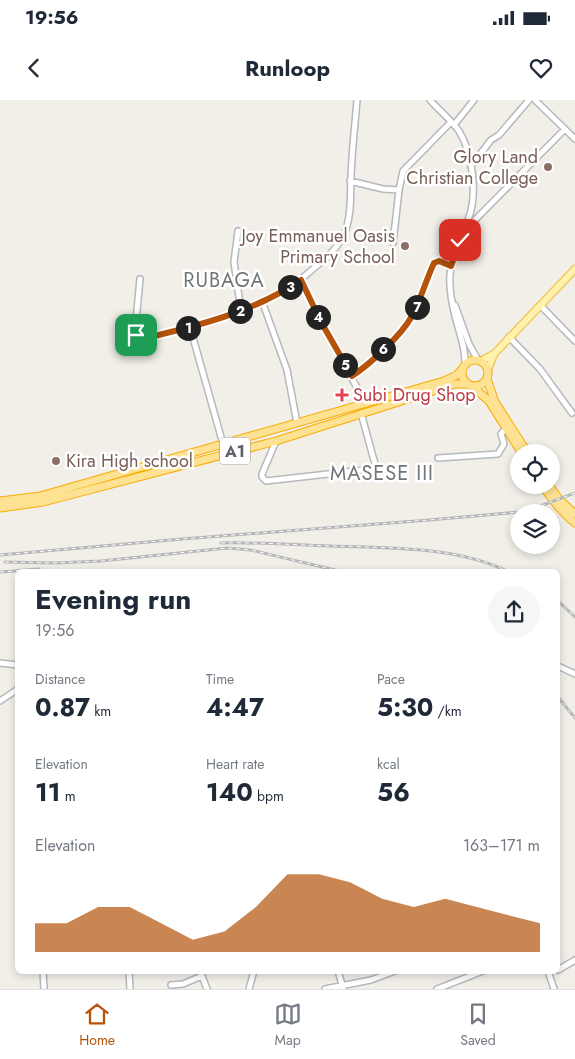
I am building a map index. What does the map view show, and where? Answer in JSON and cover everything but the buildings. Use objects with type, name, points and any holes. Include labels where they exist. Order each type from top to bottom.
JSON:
[{"type":"highway","name":"A1","points":[[0,501],[40,496],[366,404],[444,381],[457,375],[473,360],[480,361]]},
{"type":"highway","points":[[480,361],[488,369],[487,379],[495,402],[522,444]]},
{"type":"highway","points":[[464,367],[462,377],[489,401],[517,444]]},
{"type":"highway","name":"A1","points":[[0,508],[43,502],[276,441],[455,384],[484,384],[487,379]]},
{"type":"highway","points":[[548,494],[565,516],[575,523]]},
{"type":"highway","points":[[555,494],[575,514]]},
{"type":"main road","points":[[480,361],[494,354],[575,269]]},
{"type":"main road","points":[[488,369],[494,354]]},
{"type":"street","points":[[140,279],[135,331],[138,338],[142,339],[190,327],[241,311],[289,288],[301,280],[324,259],[344,236],[349,216],[352,144],[358,100]]},
{"type":"street","points":[[430,100],[452,123],[462,137],[474,190],[471,212],[456,248],[451,266],[450,283],[454,315],[465,355],[464,367]]},
{"type":"street","points":[[393,243],[403,171],[473,100]]},
{"type":"street","points":[[470,166],[491,140],[499,135],[529,100]]},
{"type":"street","points":[[535,100],[575,139]]},
{"type":"street","points":[[464,232],[565,129]]},
{"type":"street","points":[[350,181],[384,189],[399,190]]},
{"type":"street","points":[[238,231],[234,262],[241,311]]},
{"type":"street","points":[[352,376],[368,365],[409,321],[420,300],[434,263],[439,261],[451,266]]},
{"type":"street","points":[[301,280],[321,322],[366,404]]},
{"type":"street","points":[[452,300],[468,344],[480,361]]},
{"type":"street","points":[[262,301],[287,370],[297,423]]},
{"type":"street","points":[[540,306],[575,341]]},
{"type":"street","points":[[190,327],[224,444]]},
{"type":"street","points":[[509,338],[534,363],[572,413]]},
{"type":"street","points":[[276,441],[263,472],[262,477],[266,481],[374,468],[375,464],[361,413]]},
{"type":"street","points":[[438,458],[498,454],[504,444],[501,434],[506,428]]},
{"type":"street","points":[[0,663],[15,665]]},
{"type":"street","points":[[560,667],[575,674]]},
{"type":"street","points":[[0,701],[15,691]]},
{"type":"street","points":[[560,969],[575,960]]},
{"type":"street","points":[[43,974],[44,989]]},
{"type":"street","points":[[129,974],[130,989]]},
{"type":"street","points":[[171,985],[183,984],[201,974],[207,989]]},
{"type":"street","points":[[248,989],[253,974]]},
{"type":"street","points":[[339,974],[343,988]]},
{"type":"street","points":[[325,989],[343,988],[387,974]]},
{"type":"street","points":[[437,989],[445,988],[466,974]]},
{"type":"street","points":[[550,974],[554,989]]},
{"type":"railway","points":[[0,555],[520,512],[575,493]]},
{"type":"railway","points":[[221,543],[421,550],[466,557],[502,569]]},
{"type":"railway","points":[[5,562],[55,563],[101,561],[227,548],[251,550],[331,569]]},
{"type":"railway","points":[[0,572],[15,571]]},
{"type":"railway","points":[[560,603],[575,617]]},
{"type":"railway","points":[[560,699],[575,718]]},
{"type":"place","name":"Glory Land Christian College","points":[[548,167]]},
{"type":"place","name":"Joy Emmanuel Oasis Primary School","points":[[405,246]]},
{"type":"place","name":"Subi Drug Shop","points":[[342,395]]},
{"type":"place","name":"Kira High school","points":[[56,461]]},
{"type":"district","name":"RUBAGA","points":[[224,280]]},
{"type":"district","name":"MASESE III","points":[[382,473]]},
{"type":"route","points":[[136,335],[142,339],[190,327],[241,311],[289,288],[301,280],[334,348],[352,376],[368,365],[400,333],[412,317],[434,263],[439,261],[451,266],[460,240]]}]
